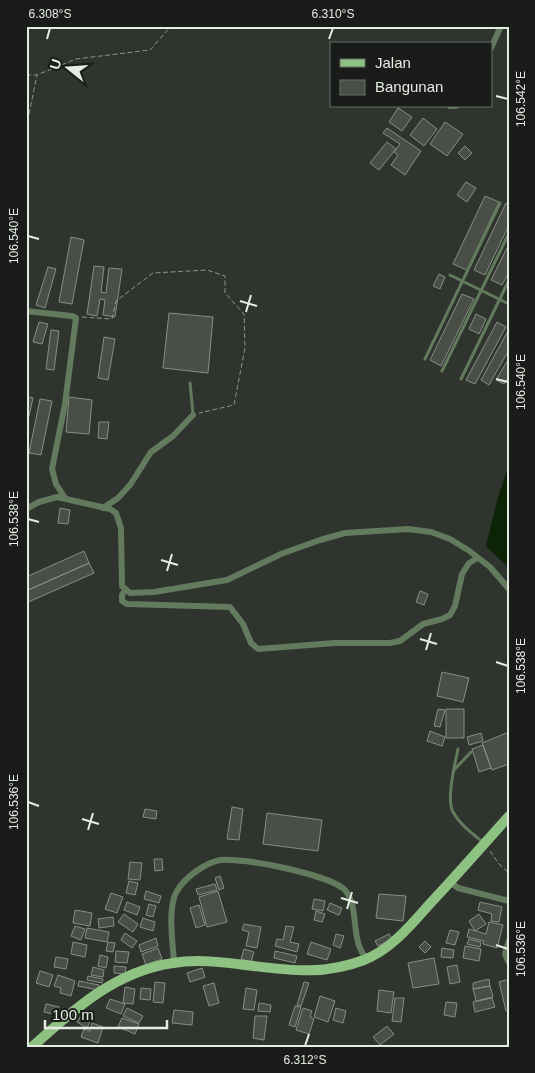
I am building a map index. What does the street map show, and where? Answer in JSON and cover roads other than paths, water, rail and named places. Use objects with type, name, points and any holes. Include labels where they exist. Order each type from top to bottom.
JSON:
[{"type":"main road","points":[[32,1047],[74,1010],[115,982],[123,977],[150,968],[174,963],[206,962],[316,971],[338,968],[366,959],[395,940],[509,816]]},
{"type":"street","points":[[492,46],[501,26]]},
{"type":"street","points":[[26,311],[74,316],[76,318],[66,395],[52,469],[56,484],[65,498]]},
{"type":"street","points":[[103,508],[118,498],[130,485],[150,452],[173,436],[193,415]]},
{"type":"street","points":[[26,509],[57,497],[116,512],[119,519],[122,542],[122,586],[130,593],[142,593],[227,580],[292,550],[354,532],[419,530],[450,539],[490,567],[509,589]]},
{"type":"street","points":[[125,590],[122,600],[127,604],[230,607],[241,620],[253,646],[260,649],[342,642],[394,643],[404,640],[426,622],[442,619],[450,614],[454,606],[462,574],[469,563],[478,558]]},
{"type":"street","points":[[174,963],[172,912],[177,890],[188,878],[207,865],[220,860],[259,862],[326,880],[341,887],[350,898],[357,941],[366,959]]},
{"type":"street","points":[[450,882],[458,888],[509,901]]},
{"type":"street","points":[[509,940],[505,954],[509,963]]},
{"type":"lane","points":[[425,359],[500,203]]},
{"type":"lane","points":[[442,371],[509,233]]},
{"type":"lane","points":[[450,275],[509,304]]},
{"type":"lane","points":[[461,379],[509,280]]},
{"type":"lane","points":[[190,383],[193,415]]},
{"type":"lane","points":[[458,749],[451,782],[452,810],[464,826],[484,844]]},
{"type":"lane","points":[[454,770],[471,752]]}]
